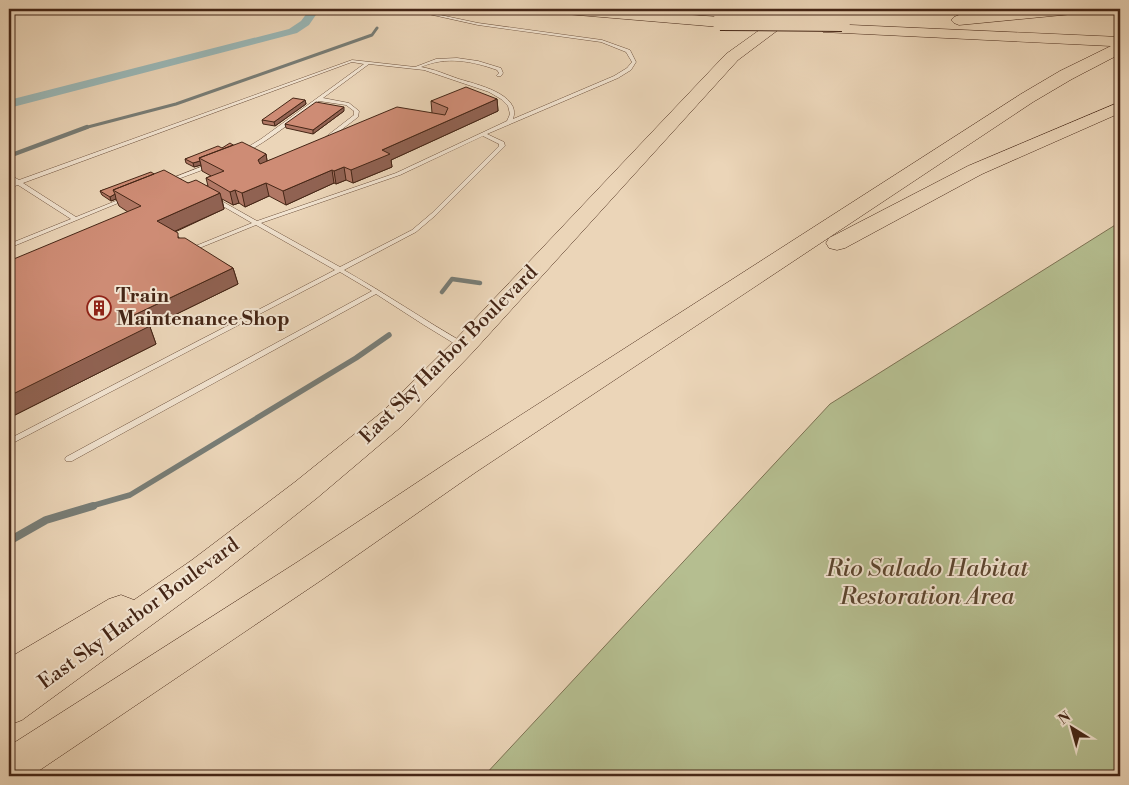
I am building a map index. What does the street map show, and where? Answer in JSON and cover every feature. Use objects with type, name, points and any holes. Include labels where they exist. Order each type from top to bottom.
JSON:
[{"type":"highway","points":[[554,9],[720,22],[835,26],[1120,42]]},
{"type":"highway","name":"East Sky Harbor Boulevard","points":[[9,708],[190,580],[306,490],[392,419],[459,350],[732,57],[773,27],[812,9]]},
{"type":"highway","points":[[835,26],[981,18],[1083,9]]},
{"type":"highway","points":[[9,768],[311,570],[466,465],[1027,98],[1066,75],[1120,48]]},
{"type":"highway","points":[[311,570],[477,472],[689,332],[817,254],[975,170],[1120,107]]},
{"type":"highway","points":[[9,677],[124,606],[216,543],[257,513],[459,350]]},
{"type":"lane","points":[[186,252],[257,223],[398,174],[509,122],[625,73],[632,66],[632,55],[624,48],[602,41],[493,27],[408,9]]},
{"type":"lane","points":[[416,68],[432,61],[461,58],[499,69],[501,74],[499,75]]},
{"type":"lane","points":[[9,186],[344,63],[355,61],[435,72],[498,94],[510,106],[512,114],[509,122]]},
{"type":"lane","points":[[238,154],[264,140],[369,62]]},
{"type":"lane","points":[[318,99],[347,104],[355,108],[357,113],[318,145]]},
{"type":"lane","points":[[9,442],[414,231],[434,214],[502,146],[501,143],[483,134]]},
{"type":"lane","points":[[158,186],[213,164]]},
{"type":"lane","points":[[9,176],[75,219]]},
{"type":"lane","points":[[177,178],[185,183]]},
{"type":"lane","points":[[210,196],[377,291],[426,324],[459,350]]},
{"type":"lane","points":[[9,246],[130,197]]},
{"type":"lane","points":[[69,459],[377,291]]},
{"type":"green space","name":"Rio Salado Habitat Restoration Area","points":[[1120,222],[1120,776],[484,776],[830,404]]},
{"type":"building","points":[[466,87],[497,99],[382,150],[390,154],[351,170],[344,167],[332,170],[283,191],[266,183],[242,193],[235,190],[230,192],[206,178],[224,171],[199,158],[242,142],[266,154],[258,160],[260,164],[397,107],[445,115],[448,108],[431,101]]},
{"type":"building","points":[[293,98],[305,100],[274,122],[262,120]]},
{"type":"building","points":[[316,102],[344,107],[313,130],[285,124]]},
{"type":"building","points":[[230,143],[233,145],[199,158],[200,161],[193,163],[185,159],[218,146],[222,148]]},
{"type":"building","name":"Train Maintenance Shop","points":[[164,170],[188,183],[196,180],[220,193],[157,221],[178,233],[178,238],[185,238],[233,268],[134,315],[150,326],[9,396],[9,261],[141,206],[113,190]]},
{"type":"building","points":[[151,172],[154,174],[113,190],[115,194],[110,197],[100,191]]},
{"type":"waterway","points":[[9,104],[293,31],[305,23],[315,9]]},
{"type":"waterway","points":[[85,128],[176,104],[372,35],[377,28]]},
{"type":"waterway","points":[[9,156],[85,128]]},
{"type":"waterway","points":[[442,292],[452,279],[480,283]]},
{"type":"waterway","points":[[88,507],[130,495],[356,358],[389,335]]},
{"type":"waterway","points":[[9,541],[46,520],[93,506]]},
{"type":"railway","points":[[9,13],[41,9]]},
{"type":"place","name":"Train Maintenance Shop","points":[[99,308]]}]
